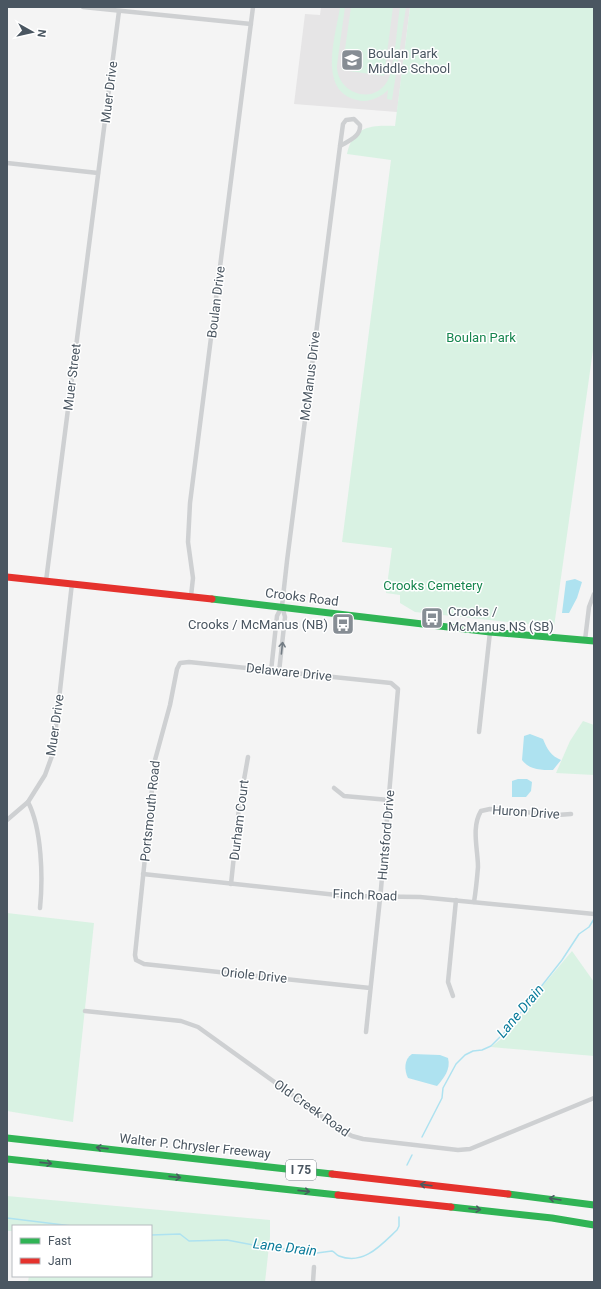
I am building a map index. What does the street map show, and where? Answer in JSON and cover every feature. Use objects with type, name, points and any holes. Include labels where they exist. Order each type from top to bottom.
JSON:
[{"type":"main road","name":"Crooks Road","points":[[7,577],[282,606],[490,632],[594,641]]},
{"type":"main road","name":"Walter P. Chrysler Freeway","points":[[7,1138],[495,1192],[594,1205]]},
{"type":"main road","name":"I 75","points":[[7,1159],[552,1218],[594,1225]]},
{"type":"street","points":[[83,7],[251,24]]},
{"type":"street","name":"Boulan Drive","points":[[191,596],[193,578],[188,542],[190,503],[253,7]]},
{"type":"street","name":"Muer Drive","points":[[98,173],[119,11]]},
{"type":"street","name":"McManus Drive","points":[[282,606],[340,146],[343,124],[346,120],[354,119],[360,125],[359,132],[352,139],[340,146]]},
{"type":"street","points":[[7,163],[98,173]]},
{"type":"street","name":"Muer Street","points":[[46,581],[98,173]]},
{"type":"street","name":"Muer Drive","points":[[7,820],[28,802],[45,775],[53,753],[72,583]]},
{"type":"street","points":[[585,640],[589,608],[594,594]]},
{"type":"street","points":[[271,671],[277,616],[282,606]]},
{"type":"street","points":[[279,672],[285,617],[282,606]]},
{"type":"street","points":[[479,732],[490,632]]},
{"type":"street","name":"Delaware Drive","points":[[180,663],[186,662],[391,683],[396,686]]},
{"type":"street","name":"Portsmouth Road","points":[[138,961],[135,955],[155,760],[170,705],[177,669],[180,663]]},
{"type":"street","name":"Huntsford Drive","points":[[366,1032],[399,694],[396,686]]},
{"type":"street","name":"Durham Court","points":[[231,884],[239,808],[248,757]]},
{"type":"street","points":[[334,788],[344,796],[389,800]]},
{"type":"street","points":[[28,802],[33,814],[39,847],[41,872],[40,908]]},
{"type":"street","name":"Huron Drive","points":[[474,902],[478,866],[476,849],[478,819],[481,811],[490,809],[557,815],[571,814]]},
{"type":"street","name":"Finch Road","points":[[143,874],[346,896],[380,896],[456,900],[594,914]]},
{"type":"street","points":[[453,996],[448,982],[456,900]]},
{"type":"street","name":"Oriole Drive","points":[[138,961],[144,964],[370,988]]},
{"type":"street","name":"Old Creek Road","points":[[85,1011],[181,1021],[198,1027],[341,1130],[363,1140],[470,1150],[594,1098]]},
{"type":"street","points":[[313,1282],[314,1267]]},
{"type":"shaded area","name":"Boulan Park Middle School","points":[[321,7],[410,7],[397,112],[294,104],[305,14],[320,15]]},
{"type":"green space","points":[[340,7],[345,7],[337,65],[338,75],[349,89],[365,95],[374,93],[382,88],[388,80],[394,55],[400,7],[406,7],[392,100],[387,99],[388,90],[374,99],[361,101],[345,95],[337,86],[333,74],[332,61],[333,46]]},
{"type":"green space","points":[[351,7],[393,7],[384,76],[342,70]]},
{"type":"green space","name":"Boulan Park","points":[[410,7],[594,7],[594,343],[554,627],[415,612],[400,603],[400,595],[386,593],[392,548],[342,542],[391,160],[347,154],[354,138],[364,129],[378,126],[395,126]]},
{"type":"green space","points":[[583,721],[594,725],[594,775],[556,773],[570,741]]},
{"type":"green space","points":[[7,913],[94,923],[73,1122],[7,1111]]},
{"type":"green space","points":[[572,951],[594,982],[594,1056],[491,1047],[509,1033],[545,983]]},
{"type":"green space","points":[[7,1196],[270,1220],[270,1237],[265,1282],[28,1282],[29,1277],[152,1277],[152,1225],[12,1225],[12,1231],[7,1231]]},
{"type":"water","points":[[575,579],[582,582],[577,598],[569,613],[562,613],[566,581]]},
{"type":"water","points":[[530,734],[543,739],[550,752],[561,760],[553,770],[532,768],[522,760],[524,736]]},
{"type":"water","points":[[527,779],[532,782],[531,791],[526,797],[512,797],[512,781]]},
{"type":"water","points":[[412,1054],[440,1055],[448,1058],[448,1070],[437,1086],[408,1078],[406,1072],[406,1062]]},
{"type":"waterway","name":"Lane Drain","points":[[422,1137],[442,1098],[443,1088],[456,1064],[465,1055],[491,1046],[507,1030],[562,960],[579,934],[589,927],[594,919]]},
{"type":"waterway","name":"Lane Drain","points":[[407,1165],[412,1155]]},
{"type":"waterway","name":"Lane Drain","points":[[152,1235],[180,1234],[189,1241],[227,1240],[259,1246],[317,1253],[332,1251],[339,1256],[356,1258],[372,1252],[397,1230],[399,1226],[399,1217]]},
{"type":"waterway","name":"Lane Drain","points":[[7,1218],[64,1225]]},
{"type":"traffic: fast","points":[[212,599],[490,632],[594,641]]},
{"type":"traffic: fast","points":[[7,1138],[332,1174]]},
{"type":"traffic: fast","points":[[7,1159],[338,1195]]},
{"type":"traffic: fast","points":[[508,1194],[594,1205]]},
{"type":"traffic: fast","points":[[451,1207],[552,1218],[594,1225]]},
{"type":"traffic: jam","points":[[7,577],[212,599]]},
{"type":"traffic: jam","points":[[332,1174],[508,1194]]},
{"type":"traffic: jam","points":[[338,1195],[451,1207]]},
{"type":"place","name":"Boulan Park Middle School","points":[[352,60]]},
{"type":"place","name":"Crooks / McManus NS (SB)","points":[[432,618]]},
{"type":"place","name":"Crooks / McManus (NB)","points":[[343,624]]},
{"type":"park label","name":"Crooks Cemetery","points":[[433,585]]}]
